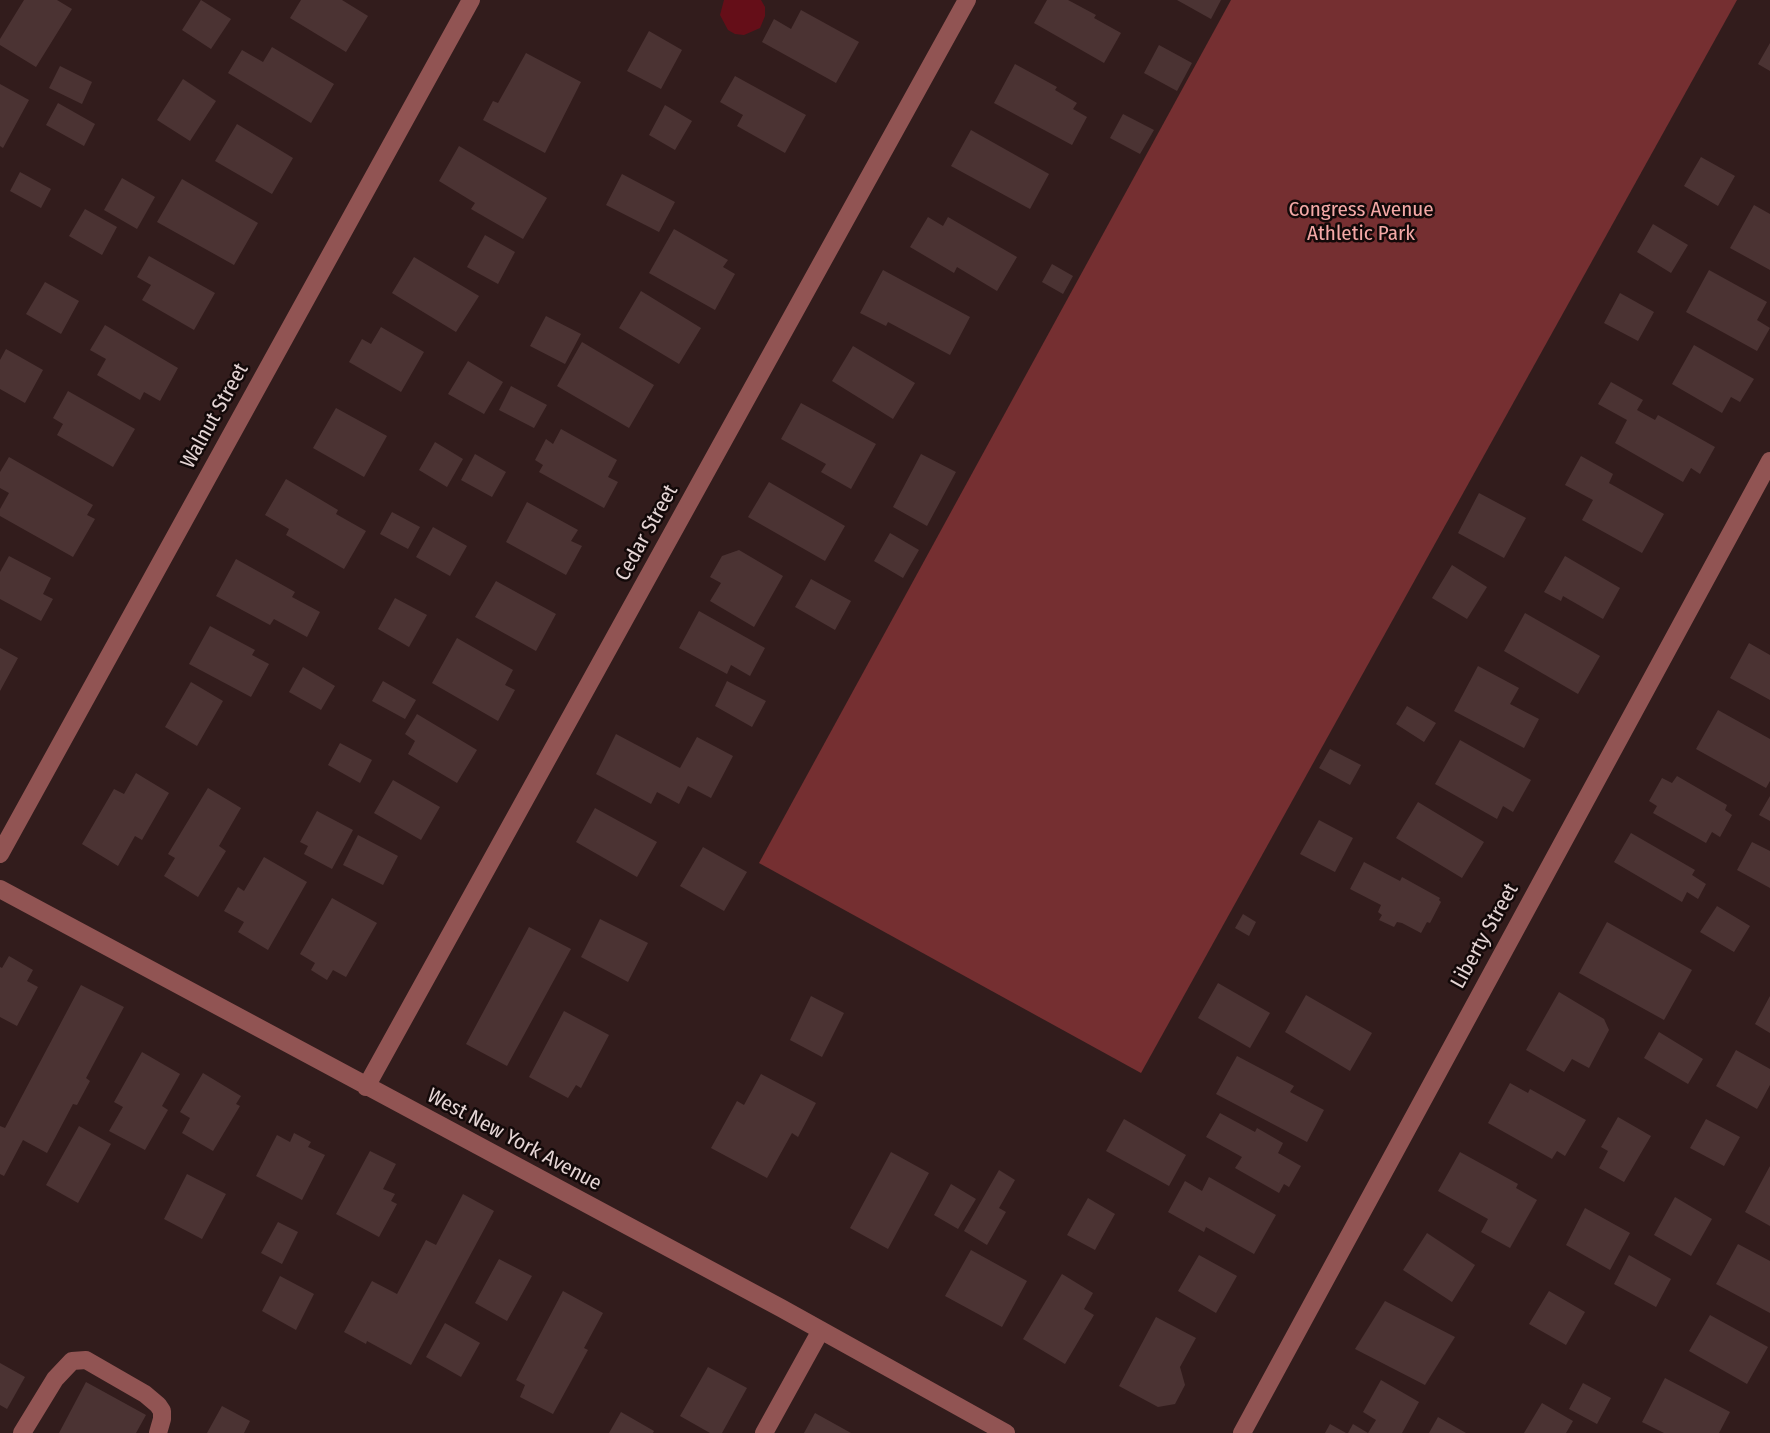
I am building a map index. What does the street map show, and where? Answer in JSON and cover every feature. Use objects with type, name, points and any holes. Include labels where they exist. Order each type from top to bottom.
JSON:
[{"type":"street","name":"Walnut Street","points":[[0,854],[471,0]]},
{"type":"street","name":"Cedar Street","points":[[366,1087],[967,0]]},
{"type":"street","name":"Liberty Street","points":[[1242,1433],[1770,461]]},
{"type":"street","name":"West New York Avenue","points":[[0,889],[821,1330],[1006,1433]]},
{"type":"street","points":[[764,1433],[821,1330]]},
{"type":"street","points":[[22,1433],[55,1379],[72,1361],[86,1360],[145,1394],[158,1405],[162,1411],[162,1419],[158,1433]]},
{"type":"green space","name":"Congress Avenue Athletic Park","points":[[1231,0],[1737,0],[1141,1073],[759,863]]},
{"type":"shaded area","points":[[724,0],[761,0],[765,7],[765,16],[760,28],[744,35],[728,30],[720,15]]},
{"type":"building","points":[[24,0],[57,0],[72,9],[36,67],[0,45],[0,39]]},
{"type":"building","points":[[201,0],[231,19],[211,49],[182,30]]},
{"type":"building","points":[[301,0],[342,0],[368,16],[346,52],[290,18]]},
{"type":"building","points":[[1047,0],[1068,0],[1121,33],[1104,63],[1034,23]]},
{"type":"building","points":[[1177,0],[1221,0],[1211,19]]},
{"type":"building","points":[[801,10],[859,42],[836,83],[762,42],[774,19],[791,29]]},
{"type":"building","points":[[649,31],[682,50],[661,89],[627,71]]},
{"type":"building","points":[[1770,43],[1770,71],[1758,64]]},
{"type":"building","points":[[1159,45],[1192,63],[1177,91],[1144,73]]},
{"type":"building","points":[[272,47],[334,84],[311,123],[228,73],[242,50],[263,62]]},
{"type":"building","points":[[526,53],[581,82],[545,153],[483,120],[493,101],[498,103]]},
{"type":"building","points":[[1015,64],[1057,87],[1055,90],[1077,103],[1073,109],[1087,117],[1072,145],[994,103]]},
{"type":"building","points":[[60,66],[92,82],[82,104],[49,88]]},
{"type":"building","points":[[735,76],[806,115],[785,153],[737,126],[743,115],[720,102]]},
{"type":"building","points":[[183,79],[216,101],[190,141],[157,120]]},
{"type":"building","points":[[0,84],[29,100],[3,148],[0,146]]},
{"type":"building","points":[[58,103],[95,124],[84,146],[46,125]]},
{"type":"building","points":[[665,105],[692,121],[675,150],[649,135]]},
{"type":"building","points":[[1123,114],[1154,130],[1140,154],[1110,138]]},
{"type":"building","points":[[237,124],[293,158],[272,194],[215,161]]},
{"type":"building","points":[[971,130],[1049,174],[1030,209],[951,166]]},
{"type":"building","points":[[459,146],[547,198],[523,239],[471,209],[475,203],[439,181]]},
{"type":"building","points":[[1701,157],[1735,176],[1718,206],[1684,186]]},
{"type":"building","points":[[20,172],[51,189],[41,208],[10,191]]},
{"type":"building","points":[[622,174],[675,202],[659,232],[606,205]]},
{"type":"building","points":[[122,178],[155,197],[137,229],[104,210]]},
{"type":"building","points":[[182,179],[258,223],[234,265],[157,222]]},
{"type":"building","points":[[1754,205],[1770,214],[1770,270],[1730,248]]},
{"type":"building","points":[[85,209],[117,227],[102,255],[69,236]]},
{"type":"building","points":[[928,217],[943,226],[948,217],[1017,257],[997,291],[957,267],[954,273],[910,247]]},
{"type":"building","points":[[1653,224],[1688,245],[1671,273],[1637,252]]},
{"type":"building","points":[[674,229],[728,260],[723,267],[735,274],[715,310],[649,273]]},
{"type":"building","points":[[485,235],[515,252],[498,284],[467,267]]},
{"type":"building","points":[[149,256],[215,293],[194,330],[142,300],[151,285],[137,277]]},
{"type":"building","points":[[414,257],[479,296],[456,332],[392,293]]},
{"type":"building","points":[[1052,264],[1073,276],[1063,294],[1042,282]]},
{"type":"building","points":[[883,270],[970,317],[950,355],[888,322],[886,326],[860,313]]},
{"type":"building","points":[[1709,270],[1767,302],[1757,320],[1770,328],[1757,351],[1686,312]]},
{"type":"building","points":[[45,282],[79,301],[61,334],[26,314]]},
{"type":"building","points":[[641,291],[701,328],[679,364],[619,328]]},
{"type":"building","points":[[1620,293],[1654,312],[1638,341],[1604,323]]},
{"type":"building","points":[[546,316],[581,334],[565,364],[530,346]]},
{"type":"building","points":[[105,325],[178,368],[160,401],[144,392],[140,400],[97,375],[106,359],[90,350]]},
{"type":"building","points":[[381,327],[424,352],[401,392],[349,362],[362,339],[371,344]]},
{"type":"building","points":[[582,342],[654,385],[629,428],[557,386]]},
{"type":"building","points":[[1694,345],[1754,379],[1740,402],[1731,397],[1722,413],[1672,384]]},
{"type":"building","points":[[853,346],[915,383],[893,419],[832,381]]},
{"type":"building","points":[[6,349],[43,370],[25,403],[0,389],[0,360]]},
{"type":"building","points":[[468,361],[503,382],[484,414],[448,394]]},
{"type":"building","points":[[1611,382],[1643,400],[1637,410],[1655,420],[1658,415],[1715,447],[1700,474],[1691,468],[1683,482],[1615,443],[1627,420],[1598,404]]},
{"type":"building","points":[[511,386],[547,405],[534,428],[499,410]]},
{"type":"building","points":[[68,391],[135,429],[113,467],[57,435],[63,424],[53,418]]},
{"type":"building","points":[[801,403],[876,444],[851,489],[821,472],[826,464],[781,439]]},
{"type":"building","points":[[336,408],[387,436],[364,477],[313,448]]},
{"type":"building","points":[[561,429],[617,460],[608,477],[618,482],[604,508],[539,472],[543,465],[535,460],[546,439],[553,444]]},
{"type":"building","points":[[435,442],[463,459],[447,487],[419,470]]},
{"type":"building","points":[[475,454],[506,472],[492,497],[461,480]]},
{"type":"building","points":[[921,454],[956,472],[927,526],[893,507]]},
{"type":"building","points":[[1581,456],[1613,474],[1609,483],[1664,514],[1642,553],[1582,520],[1593,500],[1565,485]]},
{"type":"building","points":[[9,457],[93,505],[87,515],[95,519],[73,557],[0,516],[0,509],[9,493],[0,488],[0,472]]},
{"type":"building","points":[[286,479],[338,510],[336,514],[366,531],[344,569],[286,535],[289,529],[265,515]]},
{"type":"building","points":[[769,482],[845,526],[825,561],[748,517]]},
{"type":"building","points":[[1479,493],[1526,518],[1504,558],[1458,533]]},
{"type":"building","points":[[527,502],[578,530],[571,541],[582,546],[566,575],[506,542]]},
{"type":"building","points":[[392,512],[420,527],[408,549],[380,534]]},
{"type":"building","points":[[433,527],[467,546],[450,576],[416,557]]},
{"type":"building","points":[[890,533],[919,550],[903,578],[874,561]]},
{"type":"building","points":[[739,550],[783,576],[754,627],[710,601],[721,583],[710,577],[722,556]]},
{"type":"building","points":[[9,556],[51,578],[43,594],[53,599],[41,621],[0,599],[0,572]]},
{"type":"building","points":[[1565,556],[1620,588],[1603,619],[1563,596],[1561,601],[1544,592]]},
{"type":"building","points":[[236,559],[295,592],[292,597],[320,612],[307,637],[274,619],[270,625],[216,596]]},
{"type":"building","points":[[1452,565],[1487,587],[1467,619],[1432,598]]},
{"type":"building","points":[[811,579],[851,601],[835,630],[795,607]]},
{"type":"building","points":[[496,581],[556,614],[536,651],[475,617]]},
{"type":"building","points":[[395,598],[427,615],[409,647],[378,629]]},
{"type":"building","points":[[699,611],[765,648],[750,676],[731,665],[727,674],[679,648]]},
{"type":"building","points":[[1525,613],[1600,656],[1578,694],[1504,651]]},
{"type":"building","points":[[210,626],[255,650],[252,655],[269,664],[251,697],[189,664]]},
{"type":"building","points":[[457,638],[513,670],[505,685],[515,690],[498,721],[432,683]]},
{"type":"building","points":[[1749,643],[1770,655],[1770,700],[1730,678]]},
{"type":"building","points":[[0,648],[18,658],[0,691]]},
{"type":"building","points":[[1478,666],[1519,688],[1510,704],[1539,719],[1524,748],[1454,711]]},
{"type":"building","points":[[303,667],[335,686],[321,710],[289,692]]},
{"type":"building","points":[[383,681],[416,700],[405,719],[372,701]]},
{"type":"building","points":[[727,681],[766,701],[752,727],[715,706]]},
{"type":"building","points":[[191,682],[223,701],[197,746],[165,727]]},
{"type":"building","points":[[1407,706],[1436,723],[1424,742],[1396,724]]},
{"type":"building","points":[[1718,710],[1770,739],[1770,781],[1766,788],[1696,749]]},
{"type":"building","points":[[417,714],[477,750],[457,783],[408,754],[415,741],[405,734]]},
{"type":"building","points":[[616,734],[680,768],[697,737],[733,756],[711,798],[688,786],[679,804],[657,792],[651,804],[596,774]]},
{"type":"building","points":[[1460,740],[1531,780],[1513,812],[1503,806],[1497,819],[1435,784]]},
{"type":"building","points":[[340,743],[372,760],[360,783],[328,765]]},
{"type":"building","points":[[1330,749],[1361,765],[1350,785],[1319,768]]},
{"type":"building","points":[[136,773],[169,793],[142,840],[135,836],[118,866],[82,844],[114,789],[124,794]]},
{"type":"building","points":[[1677,776],[1727,805],[1725,810],[1732,815],[1720,837],[1712,832],[1706,843],[1653,813],[1657,806],[1649,801],[1662,778],[1672,783]]},
{"type":"building","points":[[393,780],[440,807],[421,840],[374,813]]},
{"type":"building","points":[[208,788],[241,808],[219,846],[226,851],[198,897],[164,876],[175,858],[168,854]]},
{"type":"building","points":[[1770,796],[1770,821],[1759,815]]},
{"type":"building","points":[[1418,802],[1484,842],[1462,878],[1396,838]]},
{"type":"building","points":[[595,808],[657,842],[637,877],[576,842]]},
{"type":"building","points":[[317,811],[353,830],[332,869],[304,854],[308,846],[300,842]]},
{"type":"building","points":[[1319,820],[1353,838],[1335,872],[1300,854]]},
{"type":"building","points":[[1631,833],[1695,870],[1692,875],[1706,884],[1698,899],[1687,892],[1682,902],[1614,862]]},
{"type":"building","points":[[358,835],[398,856],[383,885],[343,865]]},
{"type":"building","points":[[1752,842],[1770,851],[1770,888],[1737,870]]},
{"type":"building","points":[[703,847],[747,872],[724,911],[680,886]]},
{"type":"building","points":[[264,857],[307,882],[268,950],[238,932],[244,922],[224,911],[238,887],[244,891]]},
{"type":"building","points":[[1364,862],[1400,881],[1402,877],[1440,898],[1441,902],[1430,923],[1427,922],[1421,933],[1402,923],[1397,922],[1394,927],[1379,920],[1382,915],[1378,912],[1381,905],[1350,889]]},
{"type":"building","points":[[332,898],[377,923],[346,977],[333,970],[327,980],[311,970],[315,963],[300,954]]},
{"type":"building","points":[[1717,906],[1750,926],[1734,952],[1700,932]]},
{"type":"building","points":[[1243,914],[1256,922],[1249,936],[1235,928]]},
{"type":"building","points":[[600,919],[648,943],[628,982],[581,957]]},
{"type":"building","points":[[1607,922],[1692,970],[1664,1020],[1579,973]]},
{"type":"building","points":[[529,927],[571,949],[507,1066],[466,1044]]},
{"type":"building","points":[[9,956],[33,970],[27,981],[38,987],[17,1026],[0,1017],[0,967],[2,968]]},
{"type":"building","points":[[1218,983],[1270,1013],[1250,1048],[1198,1018]]},
{"type":"building","points":[[81,985],[124,1007],[86,1078],[90,1081],[77,1105],[73,1104],[47,1153],[23,1140],[4,1176],[0,1174],[0,1126],[5,1128]]},
{"type":"building","points":[[1559,992],[1604,1019],[1609,1030],[1589,1068],[1572,1059],[1564,1072],[1526,1050]]},
{"type":"building","points":[[1306,995],[1372,1033],[1350,1071],[1285,1032]]},
{"type":"building","points":[[811,996],[844,1013],[822,1057],[790,1040]]},
{"type":"building","points":[[1770,996],[1770,1033],[1755,1024]]},
{"type":"building","points":[[564,1011],[609,1035],[581,1088],[576,1085],[568,1098],[529,1077]]},
{"type":"building","points":[[1659,1032],[1703,1059],[1688,1084],[1644,1058]]},
{"type":"building","points":[[1736,1050],[1770,1069],[1770,1085],[1757,1109],[1716,1086]]},
{"type":"building","points":[[142,1052],[180,1074],[162,1106],[168,1110],[145,1150],[109,1131],[123,1107],[114,1102]]},
{"type":"building","points":[[1237,1056],[1294,1086],[1290,1092],[1324,1110],[1307,1142],[1216,1094]]},
{"type":"building","points":[[203,1073],[241,1096],[236,1104],[240,1106],[213,1151],[182,1133],[190,1118],[180,1112]]},
{"type":"building","points":[[761,1074],[816,1103],[798,1137],[792,1133],[767,1178],[711,1148],[737,1101],[744,1105]]},
{"type":"building","points":[[1510,1083],[1528,1093],[1530,1089],[1586,1120],[1565,1156],[1557,1151],[1552,1159],[1488,1123]]},
{"type":"building","points":[[1220,1113],[1255,1132],[1257,1128],[1283,1143],[1278,1153],[1301,1166],[1289,1187],[1284,1184],[1279,1193],[1235,1168],[1242,1157],[1206,1137]]},
{"type":"building","points":[[1618,1117],[1651,1136],[1624,1182],[1599,1168],[1608,1151],[1601,1147]]},
{"type":"building","points":[[1124,1119],[1186,1155],[1169,1186],[1106,1151]]},
{"type":"building","points":[[1706,1119],[1740,1137],[1724,1166],[1690,1148]]},
{"type":"building","points":[[79,1126],[111,1144],[78,1203],[46,1185]]},
{"type":"building","points":[[294,1133],[311,1142],[308,1147],[325,1155],[302,1200],[256,1176],[277,1135],[290,1142]]},
{"type":"building","points":[[370,1151],[396,1164],[383,1189],[395,1194],[391,1201],[397,1204],[379,1237],[336,1214]]},
{"type":"building","points":[[891,1152],[929,1173],[888,1249],[850,1228]]},
{"type":"building","points":[[1460,1152],[1518,1184],[1516,1188],[1537,1200],[1510,1248],[1481,1232],[1488,1219],[1438,1191]]},
{"type":"building","points":[[1770,1166],[1770,1226],[1745,1212]]},
{"type":"building","points":[[999,1170],[1015,1180],[999,1208],[1006,1212],[987,1245],[964,1231]]},
{"type":"building","points":[[187,1174],[226,1194],[202,1239],[164,1219]]},
{"type":"building","points":[[1209,1177],[1276,1215],[1254,1254],[1206,1227],[1204,1232],[1168,1212],[1185,1181],[1202,1191]]},
{"type":"building","points":[[951,1184],[976,1199],[958,1229],[934,1215]]},
{"type":"building","points":[[463,1194],[494,1211],[411,1365],[344,1332],[372,1281],[397,1294],[426,1240],[436,1245]]},
{"type":"building","points":[[1675,1197],[1712,1219],[1691,1256],[1654,1235]]},
{"type":"building","points":[[1088,1198],[1115,1214],[1095,1250],[1067,1235]]},
{"type":"building","points":[[1585,1208],[1630,1233],[1610,1270],[1566,1245]]},
{"type":"building","points":[[278,1222],[298,1232],[282,1264],[261,1253]]},
{"type":"building","points":[[1427,1233],[1475,1265],[1452,1302],[1403,1270]]},
{"type":"building","points":[[1738,1244],[1770,1261],[1770,1313],[1716,1284]]},
{"type":"building","points":[[971,1250],[1027,1281],[1002,1327],[945,1296]]},
{"type":"building","points":[[1199,1255],[1237,1276],[1216,1313],[1178,1291]]},
{"type":"building","points":[[1629,1255],[1671,1279],[1656,1307],[1614,1284]]},
{"type":"building","points":[[499,1259],[532,1276],[507,1321],[475,1303]]},
{"type":"building","points":[[1062,1274],[1093,1293],[1084,1309],[1094,1315],[1065,1364],[1023,1339]]},
{"type":"building","points":[[280,1276],[314,1294],[296,1330],[262,1311]]},
{"type":"building","points":[[563,1291],[603,1313],[584,1348],[588,1350],[553,1414],[520,1397],[525,1385],[516,1380]]},
{"type":"building","points":[[1549,1291],[1585,1312],[1566,1345],[1529,1324]]},
{"type":"building","points":[[1385,1301],[1455,1337],[1425,1385],[1355,1349]]},
{"type":"building","points":[[1710,1315],[1768,1347],[1747,1384],[1689,1351]]},
{"type":"building","points":[[1156,1317],[1196,1338],[1180,1367],[1185,1385],[1175,1404],[1158,1407],[1119,1386]]},
{"type":"building","points":[[445,1323],[480,1343],[461,1377],[426,1357]]},
{"type":"building","points":[[0,1363],[25,1377],[7,1409],[0,1405]]},
{"type":"building","points":[[708,1367],[747,1388],[722,1433],[710,1433],[680,1416]]},
{"type":"building","points":[[1665,1378],[1730,1412],[1719,1433],[1664,1433],[1642,1422]]},
{"type":"building","points":[[1381,1380],[1419,1402],[1402,1433],[1368,1433],[1376,1420],[1363,1412]]},
{"type":"building","points":[[86,1382],[146,1415],[136,1433],[59,1433]]},
{"type":"building","points":[[1583,1383],[1611,1398],[1597,1424],[1569,1409]]},
{"type":"building","points":[[1542,1403],[1573,1421],[1566,1433],[1524,1433]]},
{"type":"building","points":[[222,1406],[250,1421],[244,1433],[207,1433]]},
{"type":"building","points":[[621,1412],[654,1431],[653,1433],[609,1433]]},
{"type":"building","points":[[815,1413],[851,1433],[804,1433]]},
{"type":"building","points":[[1438,1417],[1466,1433],[1429,1433]]},
{"type":"building","points":[[1330,1424],[1346,1433],[1325,1433]]},
{"type":"building","points":[[1353,1424],[1368,1433],[1348,1433]]}]
